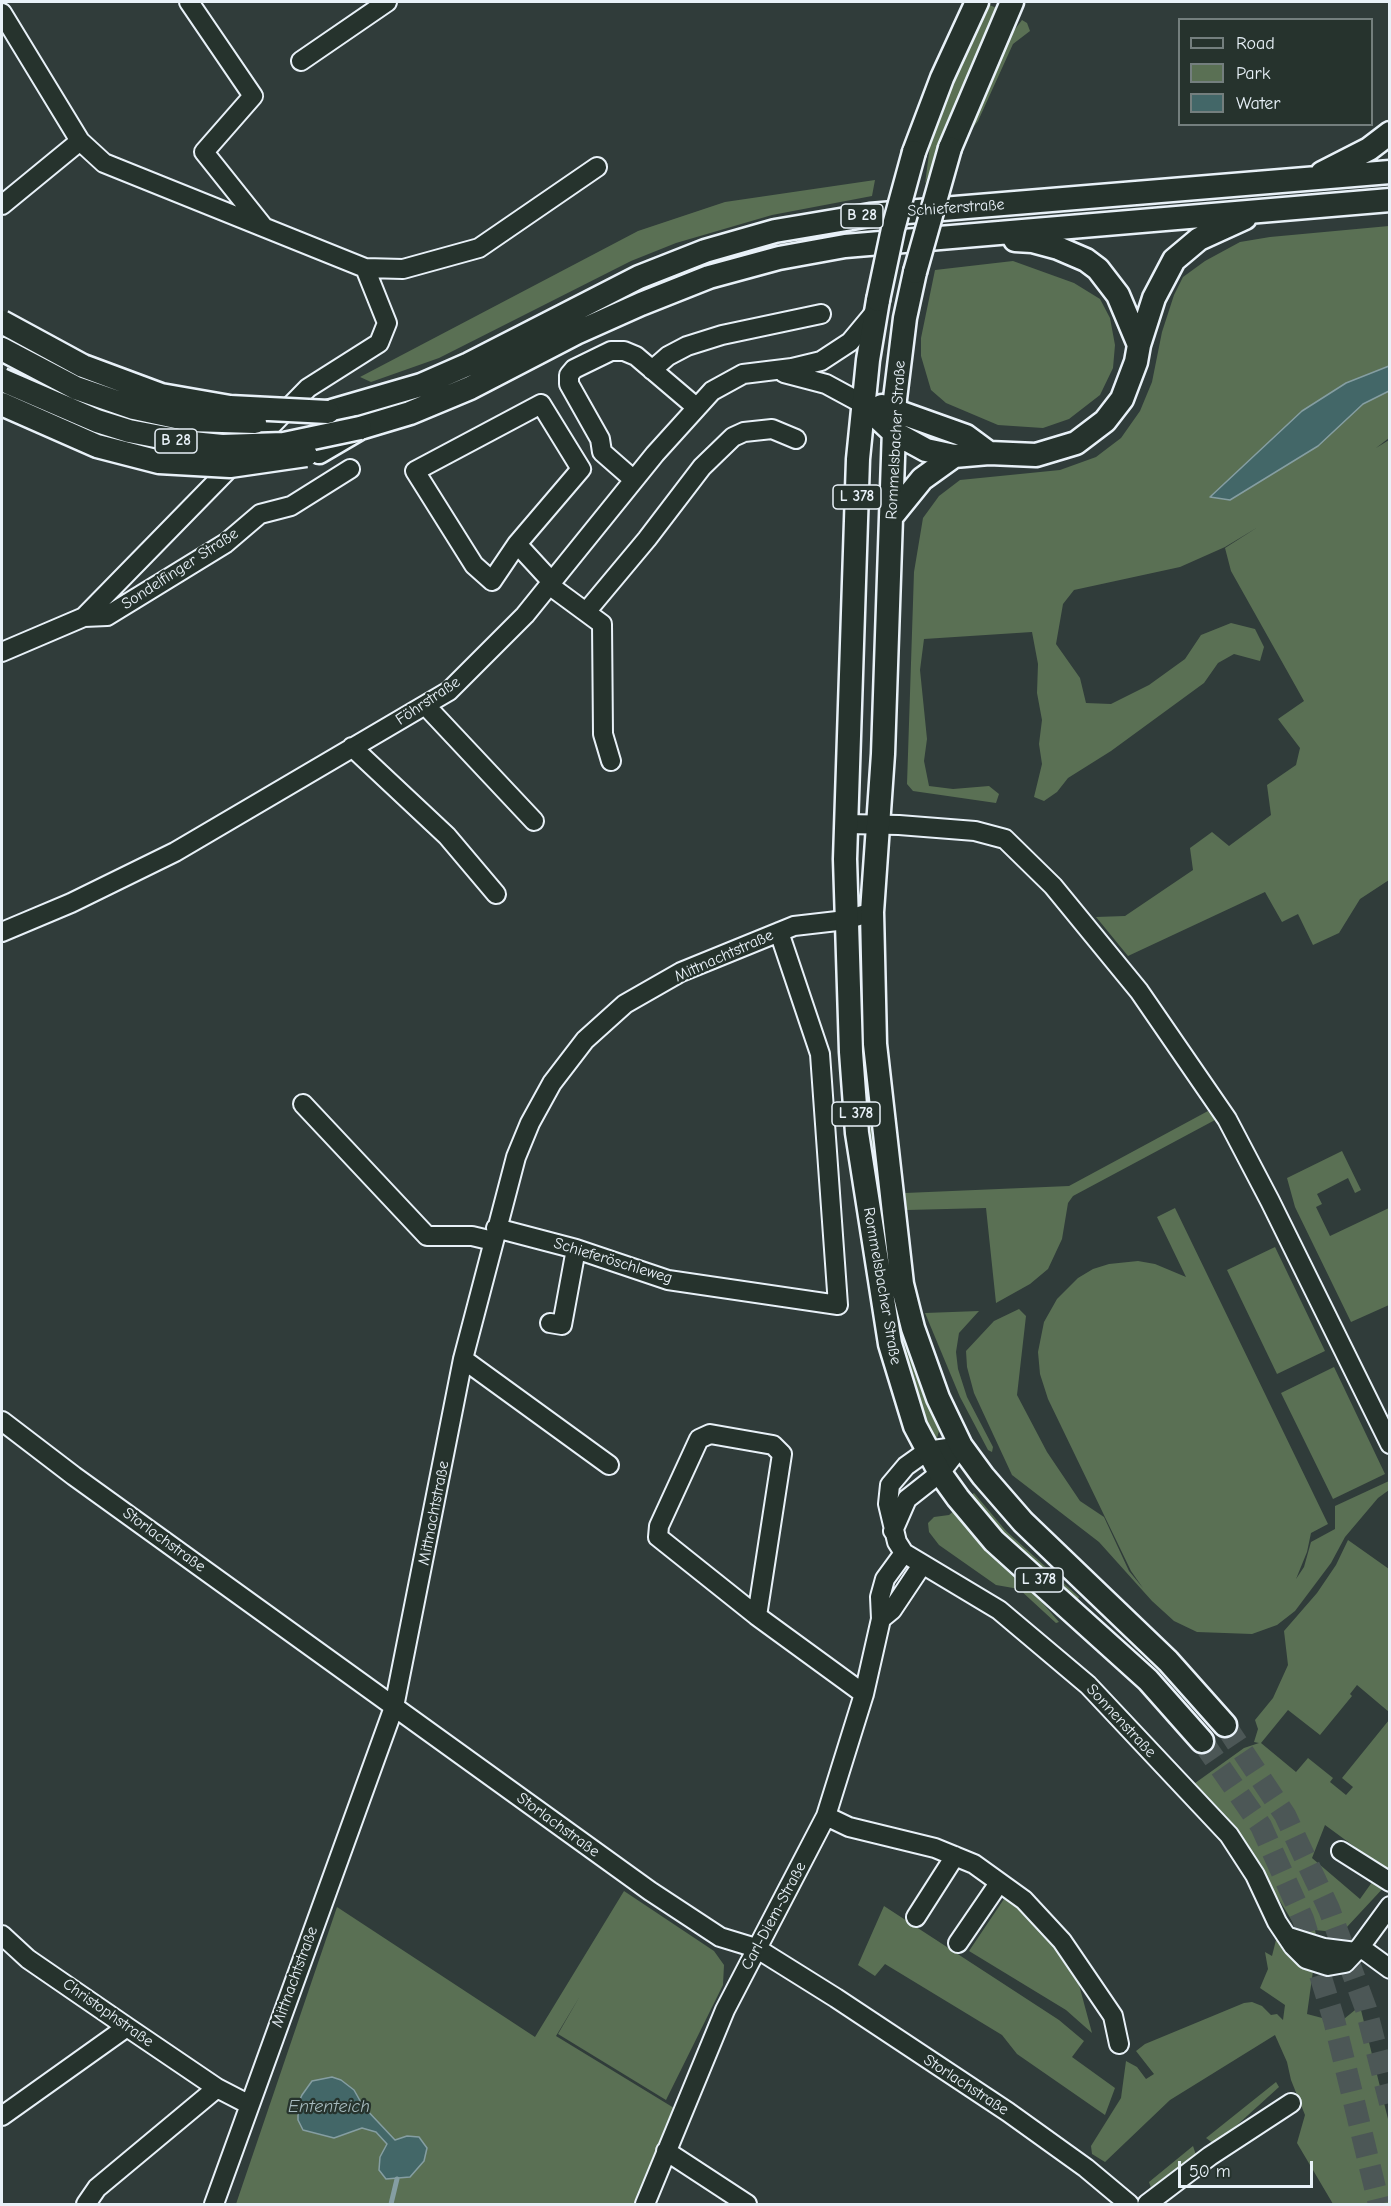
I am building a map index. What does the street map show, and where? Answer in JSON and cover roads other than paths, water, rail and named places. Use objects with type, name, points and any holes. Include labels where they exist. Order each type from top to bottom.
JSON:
[{"type":"main road","name":"Rommelsbacher Straße","points":[[977,2],[950,57],[914,152],[893,229],[877,306],[863,404],[858,470],[846,824],[846,920],[857,1133],[890,1344],[903,1391],[927,1451],[940,1473],[994,1541],[1125,1657],[1202,1741]]},
{"type":"main road","name":"Rommelsbacher Straße","points":[[1012,2],[950,148],[915,272],[903,329],[893,432],[884,735],[872,912],[875,1044],[902,1284],[913,1328],[938,1398],[961,1446],[1023,1522],[1168,1661],[1225,1725]]},
{"type":"main road","points":[[1309,180],[1369,149],[1389,133]]},
{"type":"main road","name":"Schieferstraße","points":[[451,384],[639,277],[705,251],[775,231],[870,215],[1389,172]]},
{"type":"main road","name":"Schieferstraße","points":[[451,384],[709,277],[802,252],[951,236],[1389,200]]},
{"type":"main road","points":[[863,404],[893,432],[926,450],[954,456],[989,453],[1036,455],[1056,451],[1089,435],[1110,416],[1122,399],[1136,362],[1138,345],[1158,287],[1174,260],[1199,239],[1263,211]]},
{"type":"main road","points":[[951,236],[1032,241],[1086,260],[1098,269],[1118,295],[1138,345]]},
{"type":"main road","points":[[2,322],[83,366],[162,395],[230,408],[328,412]]},
{"type":"main road","name":"B 28","points":[[2,349],[76,388],[134,408],[190,420],[252,423],[328,412],[399,392],[451,384]]},
{"type":"main road","name":"B 28","points":[[2,380],[97,421],[129,431],[192,444],[222,446],[284,444],[360,428],[404,415],[451,384]]},
{"type":"main road","points":[[2,404],[57,430],[117,452],[159,462],[202,466],[257,463],[319,452],[360,428]]},
{"type":"main road","points":[[863,404],[895,409],[966,436],[989,453]]},
{"type":"main road","points":[[892,516],[922,479],[954,456]]},
{"type":"street","points":[[189,2],[253,96],[204,152],[264,227]]},
{"type":"street","points":[[301,61],[387,2]]},
{"type":"street","points":[[2,13],[80,141],[104,163],[365,268],[403,269],[478,248],[597,167]]},
{"type":"street","points":[[2,205],[80,141]]},
{"type":"street","points":[[84,617],[308,388],[379,344],[387,323],[365,268]]},
{"type":"street","name":"Föhrstraße","points":[[2,932],[71,903],[147,866],[426,706],[473,669],[525,615],[696,407],[725,382],[743,374],[792,368],[831,356],[850,342],[877,306]]},
{"type":"street","points":[[652,370],[668,356],[687,346],[722,335],[820,314]]},
{"type":"street","points":[[634,480],[602,452],[600,439],[569,384],[569,375],[574,369],[611,351],[624,351],[636,356],[696,407]]},
{"type":"street","name":"Föhrstraße","points":[[772,371],[826,384],[863,404]]},
{"type":"street","points":[[541,404],[581,469],[517,544],[492,580],[474,565],[415,471],[541,404]]},
{"type":"street","points":[[586,612],[647,539],[702,467],[733,437],[744,432],[772,429],[796,439]]},
{"type":"street","name":"Sondelfinger Straße","points":[[2,652],[84,617],[107,616],[226,543],[260,514],[291,506],[350,469]]},
{"type":"street","points":[[517,544],[550,583],[602,624],[603,734],[611,761]]},
{"type":"street","points":[[426,706],[534,821]]},
{"type":"street","points":[[352,747],[447,836],[496,894]]},
{"type":"street","points":[[846,824],[975,831],[1005,839],[1053,886],[1088,927],[1169,1032],[1227,1119],[1274,1208],[1389,1444]]},
{"type":"street","name":"Mittnachtstraße","points":[[214,2205],[248,2104],[394,1707],[463,1359],[516,1157],[530,1123],[552,1083],[585,1040],[625,1004],[681,972],[780,932],[808,923],[846,920],[872,912]]},
{"type":"street","name":"Mittnachtstraße","points":[[780,932],[820,1054],[838,1305]]},
{"type":"street","name":"Schieferöschleweg","points":[[303,1104],[427,1236],[495,1235],[576,1249],[668,1280],[838,1305]]},
{"type":"street","points":[[550,1323],[562,1325],[576,1249]]},
{"type":"street","points":[[463,1359],[609,1465]]},
{"type":"street","name":"Storlachstraße","points":[[2,1420],[74,1476],[650,1892],[720,1937],[756,1948],[981,2094],[1086,2168],[1129,2205]]},
{"type":"street","points":[[757,1616],[782,1454],[773,1445],[710,1434],[699,1439],[659,1526],[658,1537],[757,1616],[864,1694]]},
{"type":"street","points":[[904,1553],[893,1531],[888,1504],[890,1485],[906,1466],[927,1451],[961,1446]]},
{"type":"street","points":[[893,1531],[908,1500],[940,1473],[961,1446]]},
{"type":"street","name":"Sonnenstraße","points":[[904,1553],[999,1610],[1088,1685],[1229,1835],[1255,1875],[1277,1922],[1289,1937],[1324,1948],[1358,1949]]},
{"type":"street","name":"Carl-Diem-Straße","points":[[645,2205],[725,2010],[826,1816],[864,1694],[881,1619],[880,1597],[885,1579],[904,1553]]},
{"type":"street","name":"Carl-Diem-Straße","points":[[881,1619],[892,1610],[922,1565]]},
{"type":"street","points":[[826,1816],[880,1837],[935,1848],[974,1864],[1024,1900],[1062,1941],[1113,2016],[1119,2044]]},
{"type":"street","points":[[1341,1851],[1389,1882]]},
{"type":"street","points":[[916,1917],[955,1856]]},
{"type":"street","points":[[958,1944],[999,1882]]},
{"type":"street","points":[[1389,1906],[1358,1949],[1389,1969]]},
{"type":"street","name":"Christophstraße","points":[[2,1935],[28,1959],[217,2088],[248,2104]]},
{"type":"street","points":[[2,2116],[127,2027]]},
{"type":"street","points":[[86,2205],[97,2188],[217,2088]]},
{"type":"street","points":[[1147,2205],[1210,2156],[1291,2103]]},
{"type":"street","points":[[666,2151],[747,2205]]},
{"type":"water","points":[[1389,366],[1389,391],[1363,404],[1318,446],[1230,500],[1210,497],[1302,411],[1346,383]]},
{"type":"water","name":"Ententeich","points":[[332,2077],[341,2080],[354,2090],[363,2106],[395,2140],[407,2136],[419,2137],[427,2148],[424,2161],[410,2177],[386,2179],[379,2170],[380,2157],[387,2144],[376,2132],[362,2128],[334,2138],[303,2130],[298,2120],[298,2104],[302,2095],[312,2081]]},
{"type":"waterway","points":[[391,2204],[397,2179]]},
{"type":"tunnel","points":[[1225,1725],[1285,1815],[1329,1909],[1366,2009],[1390,2103]]},
{"type":"tunnel","points":[[1202,1741],[1261,1826],[1303,1919],[1334,2020],[1379,2204]]}]
